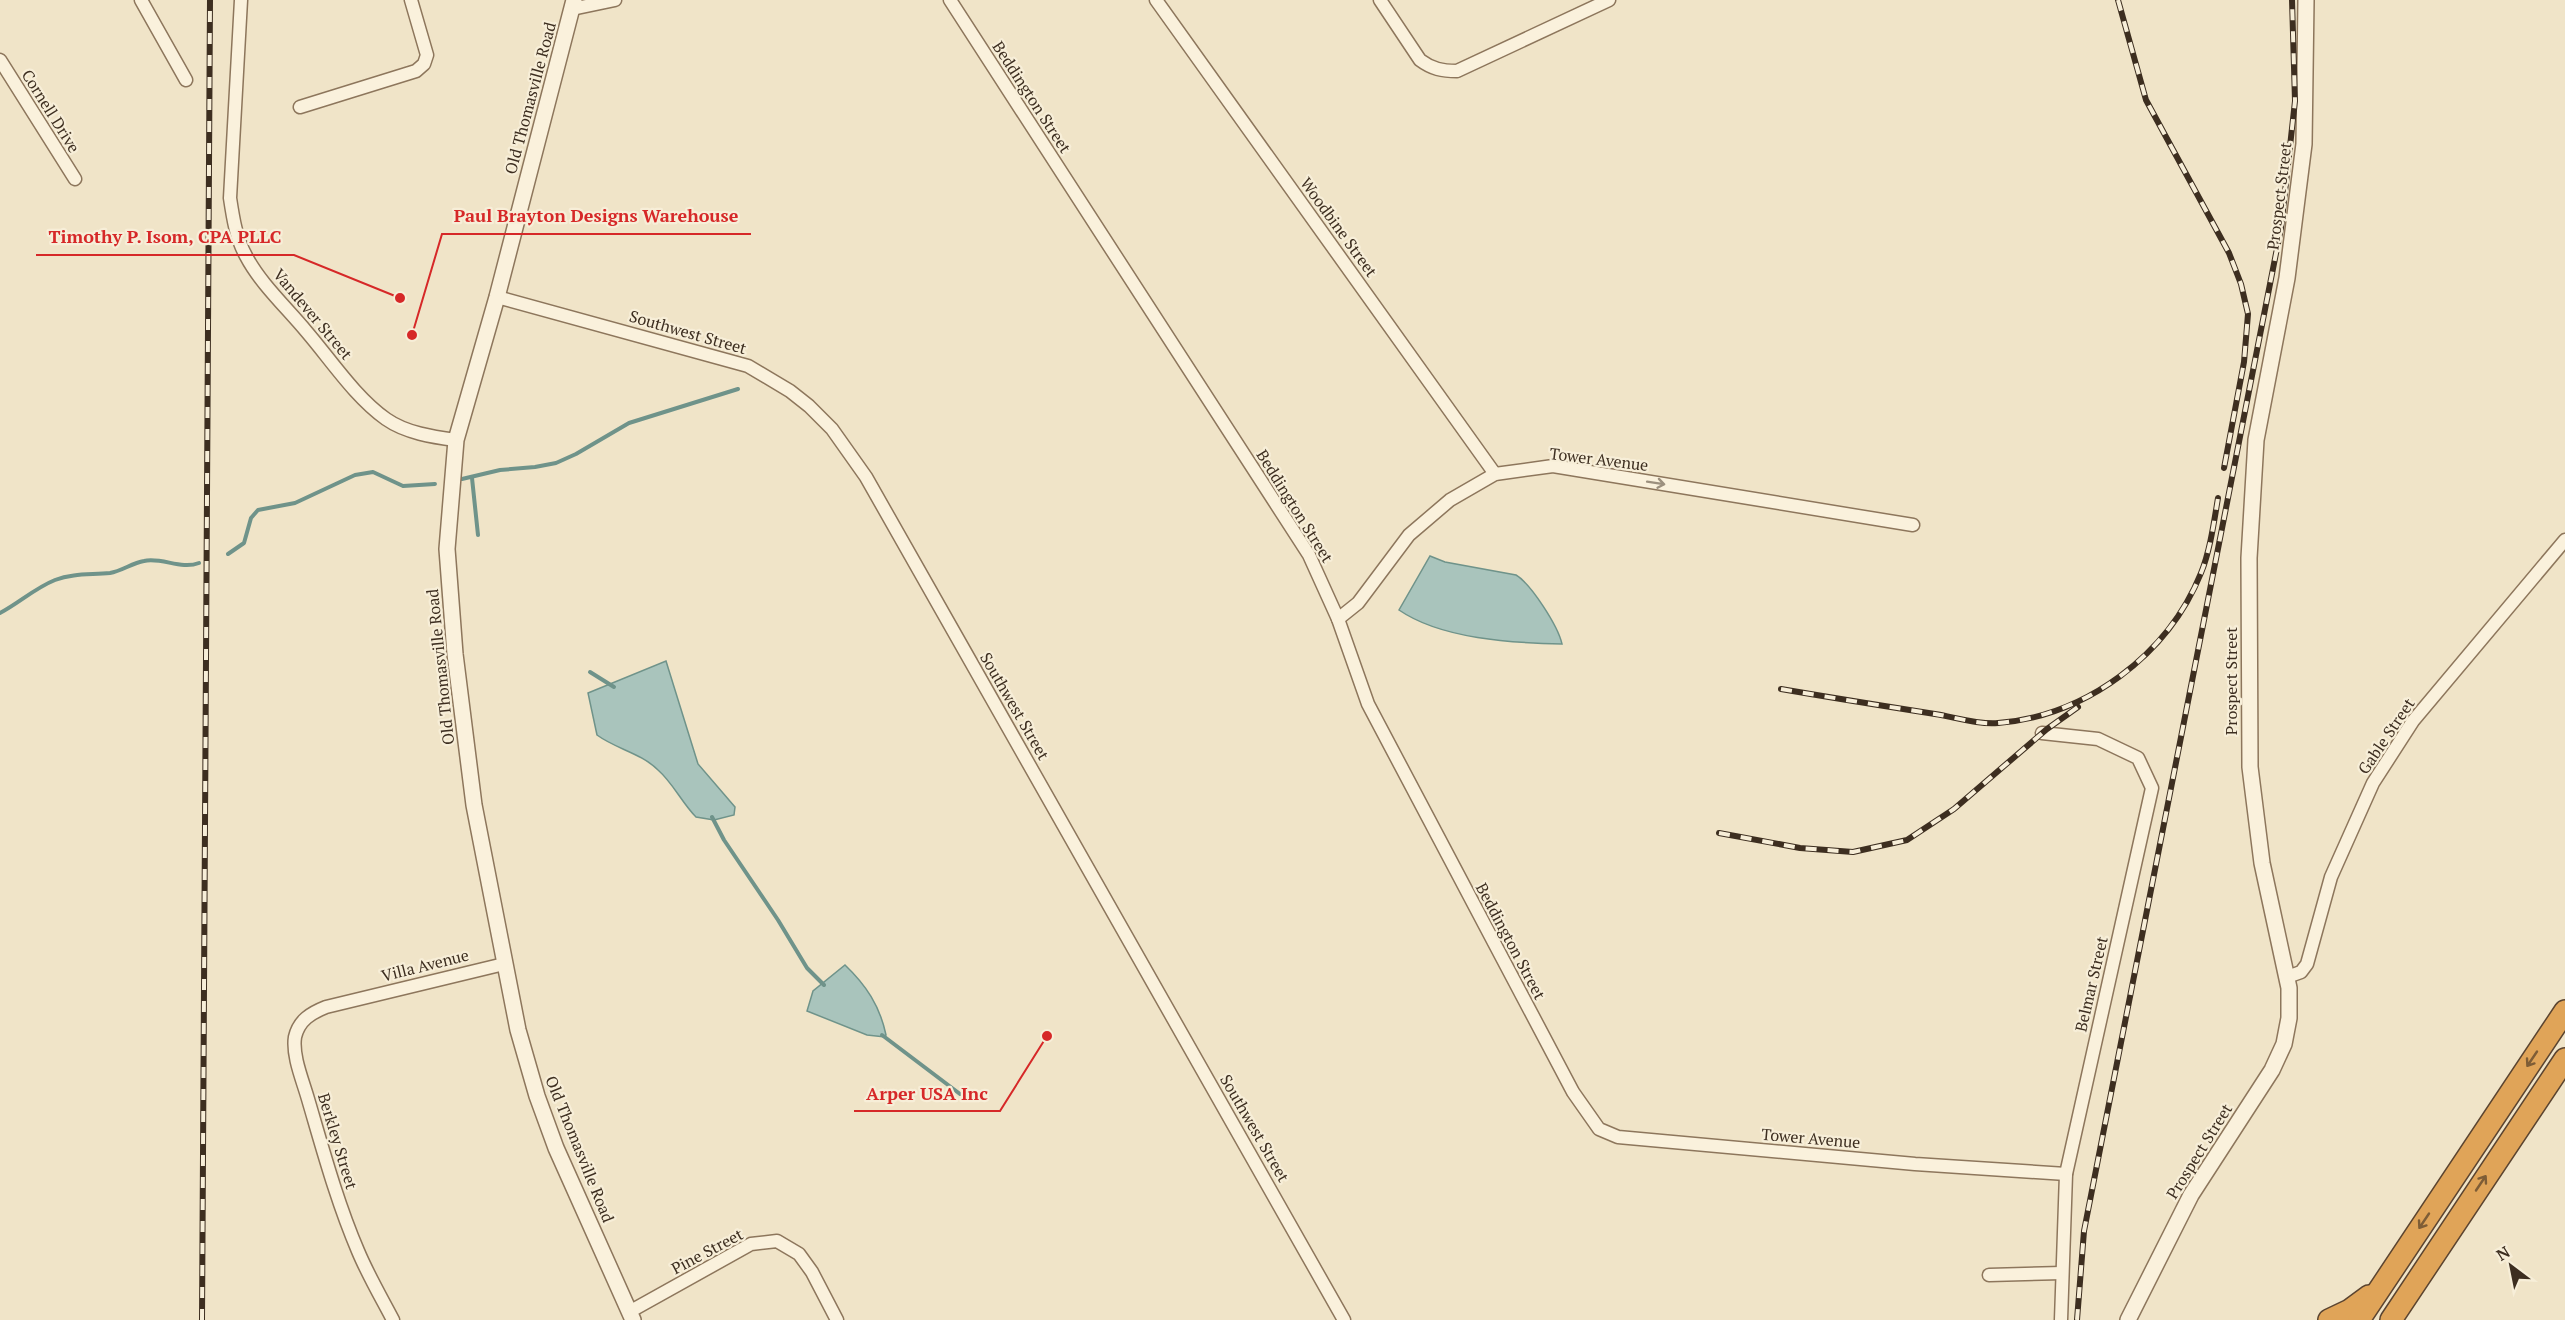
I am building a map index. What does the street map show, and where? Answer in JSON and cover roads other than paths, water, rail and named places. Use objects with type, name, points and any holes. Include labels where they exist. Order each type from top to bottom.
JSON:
[{"type":"highway","points":[[2359,1320],[2565,1011]]},
{"type":"highway","points":[[2391,1320],[2565,1059]]},
{"type":"highway","points":[[2329,1320],[2358,1305],[2386,1278]]},
{"type":"street","points":[[141,0],[186,81]]},
{"type":"street","name":"Vandever Street","points":[[241,0],[230,198],[233,218],[245,255],[266,284],[376,411],[387,420],[407,429],[429,436],[456,440]]},
{"type":"street","points":[[300,107],[416,71],[424,64],[427,55],[411,0]]},
{"type":"street","points":[[573,4],[615,0]]},
{"type":"street","name":"Beddington Street","points":[[950,0],[1310,555],[1338,619],[1368,704],[1573,1092]]},
{"type":"street","name":"Woodbine Street","points":[[1156,0],[1495,474]]},
{"type":"street","points":[[1380,0],[1420,60],[1429,67],[1443,71],[1457,71],[1609,0]]},
{"type":"street","name":"Prospect Street","points":[[2128,1320],[2197,1184],[2262,1087],[2280,1054],[2290,1014],[2287,977],[2264,873],[2250,767],[2248,558],[2256,440],[2287,278],[2304,144],[2306,0]]},
{"type":"street","name":"Old Thomasville Road","points":[[573,4],[497,297],[456,440],[448,526],[449,587],[462,716],[473,794],[518,1030],[537,1096],[556,1148],[631,1316]]},
{"type":"street","name":"Cornell Drive","points":[[0,60],[75,179]]},
{"type":"street","name":"Southwest Street","points":[[497,297],[748,366],[790,391],[832,429],[866,477],[1344,1320]]},
{"type":"street","name":"Tower Avenue","points":[[1338,619],[1358,603],[1409,535],[1450,500],[1495,474],[1553,466],[1913,525]]},
{"type":"street","name":"Gable Street","points":[[2287,977],[2298,974],[2306,966],[2331,877],[2373,783],[2413,721],[2565,540]]},
{"type":"street","name":"Belmar Street","points":[[2042,733],[2098,739],[2138,758],[2152,788],[2066,1174],[2061,1320]]},
{"type":"street","name":"Villa Avenue","points":[[355,999],[504,963]]},
{"type":"street","name":"Berkley Street","points":[[355,999],[312,1013],[300,1023],[295,1038],[296,1054],[341,1208],[359,1253],[393,1320]]},
{"type":"street","name":"Tower Avenue","points":[[1573,1092],[1599,1130],[1618,1137],[2066,1174]]},
{"type":"street","name":"Pine Street","points":[[631,1316],[751,1244],[777,1241],[799,1254],[812,1272],[837,1320]]},
{"type":"street","points":[[1989,1275],[2062,1273]]},
{"type":"water","points":[[1430,556],[1445,562],[1516,575],[1529,587],[1543,606],[1562,644],[1500,640],[1456,633],[1416,620],[1399,610]]},
{"type":"water","points":[[666,661],[698,764],[735,807],[734,815],[714,820],[696,817],[663,775],[651,764],[597,735],[588,693]]},
{"type":"water","points":[[845,965],[871,997],[880,1015],[885,1037],[867,1035],[807,1011],[813,991]]},
{"type":"waterway","points":[[462,479],[500,470],[556,463],[629,423],[738,389]]},
{"type":"waterway","points":[[228,554],[244,543],[251,518],[258,510],[295,503],[355,475],[373,472],[403,486],[435,484]]},
{"type":"waterway","points":[[472,478],[478,535]]},
{"type":"waterway","points":[[0,613],[41,587],[62,578],[110,573],[151,560],[185,565],[199,563]]},
{"type":"waterway","points":[[590,672],[614,687]]},
{"type":"waterway","points":[[712,817],[724,840],[807,968],[824,985]]},
{"type":"waterway","points":[[882,1035],[960,1094]]},
{"type":"railway","points":[[202,1320],[210,0]]},
{"type":"railway","points":[[2118,0],[2146,100],[2229,253],[2241,284],[2248,314],[2244,362],[2224,468]]},
{"type":"railway","points":[[2077,1320],[2084,1231],[2281,228],[2295,101],[2292,0]]},
{"type":"railway","points":[[1781,689],[1983,723],[2031,718],[2062,708],[2092,694],[2120,676],[2145,655],[2168,630],[2186,603],[2201,573],[2209,546],[2218,498]]},
{"type":"railway","points":[[1719,833],[1800,848],[1853,852],[1907,840],[1954,809],[2047,729],[2078,707]]},
{"type":"place","name":"Timothy P. Isom, CPA PLLC","points":[[400,298]]},
{"type":"place","name":"Paul Brayton Designs Warehouse","points":[[412,335]]},
{"type":"place","name":"Arper USA Inc","points":[[1047,1036]]}]
